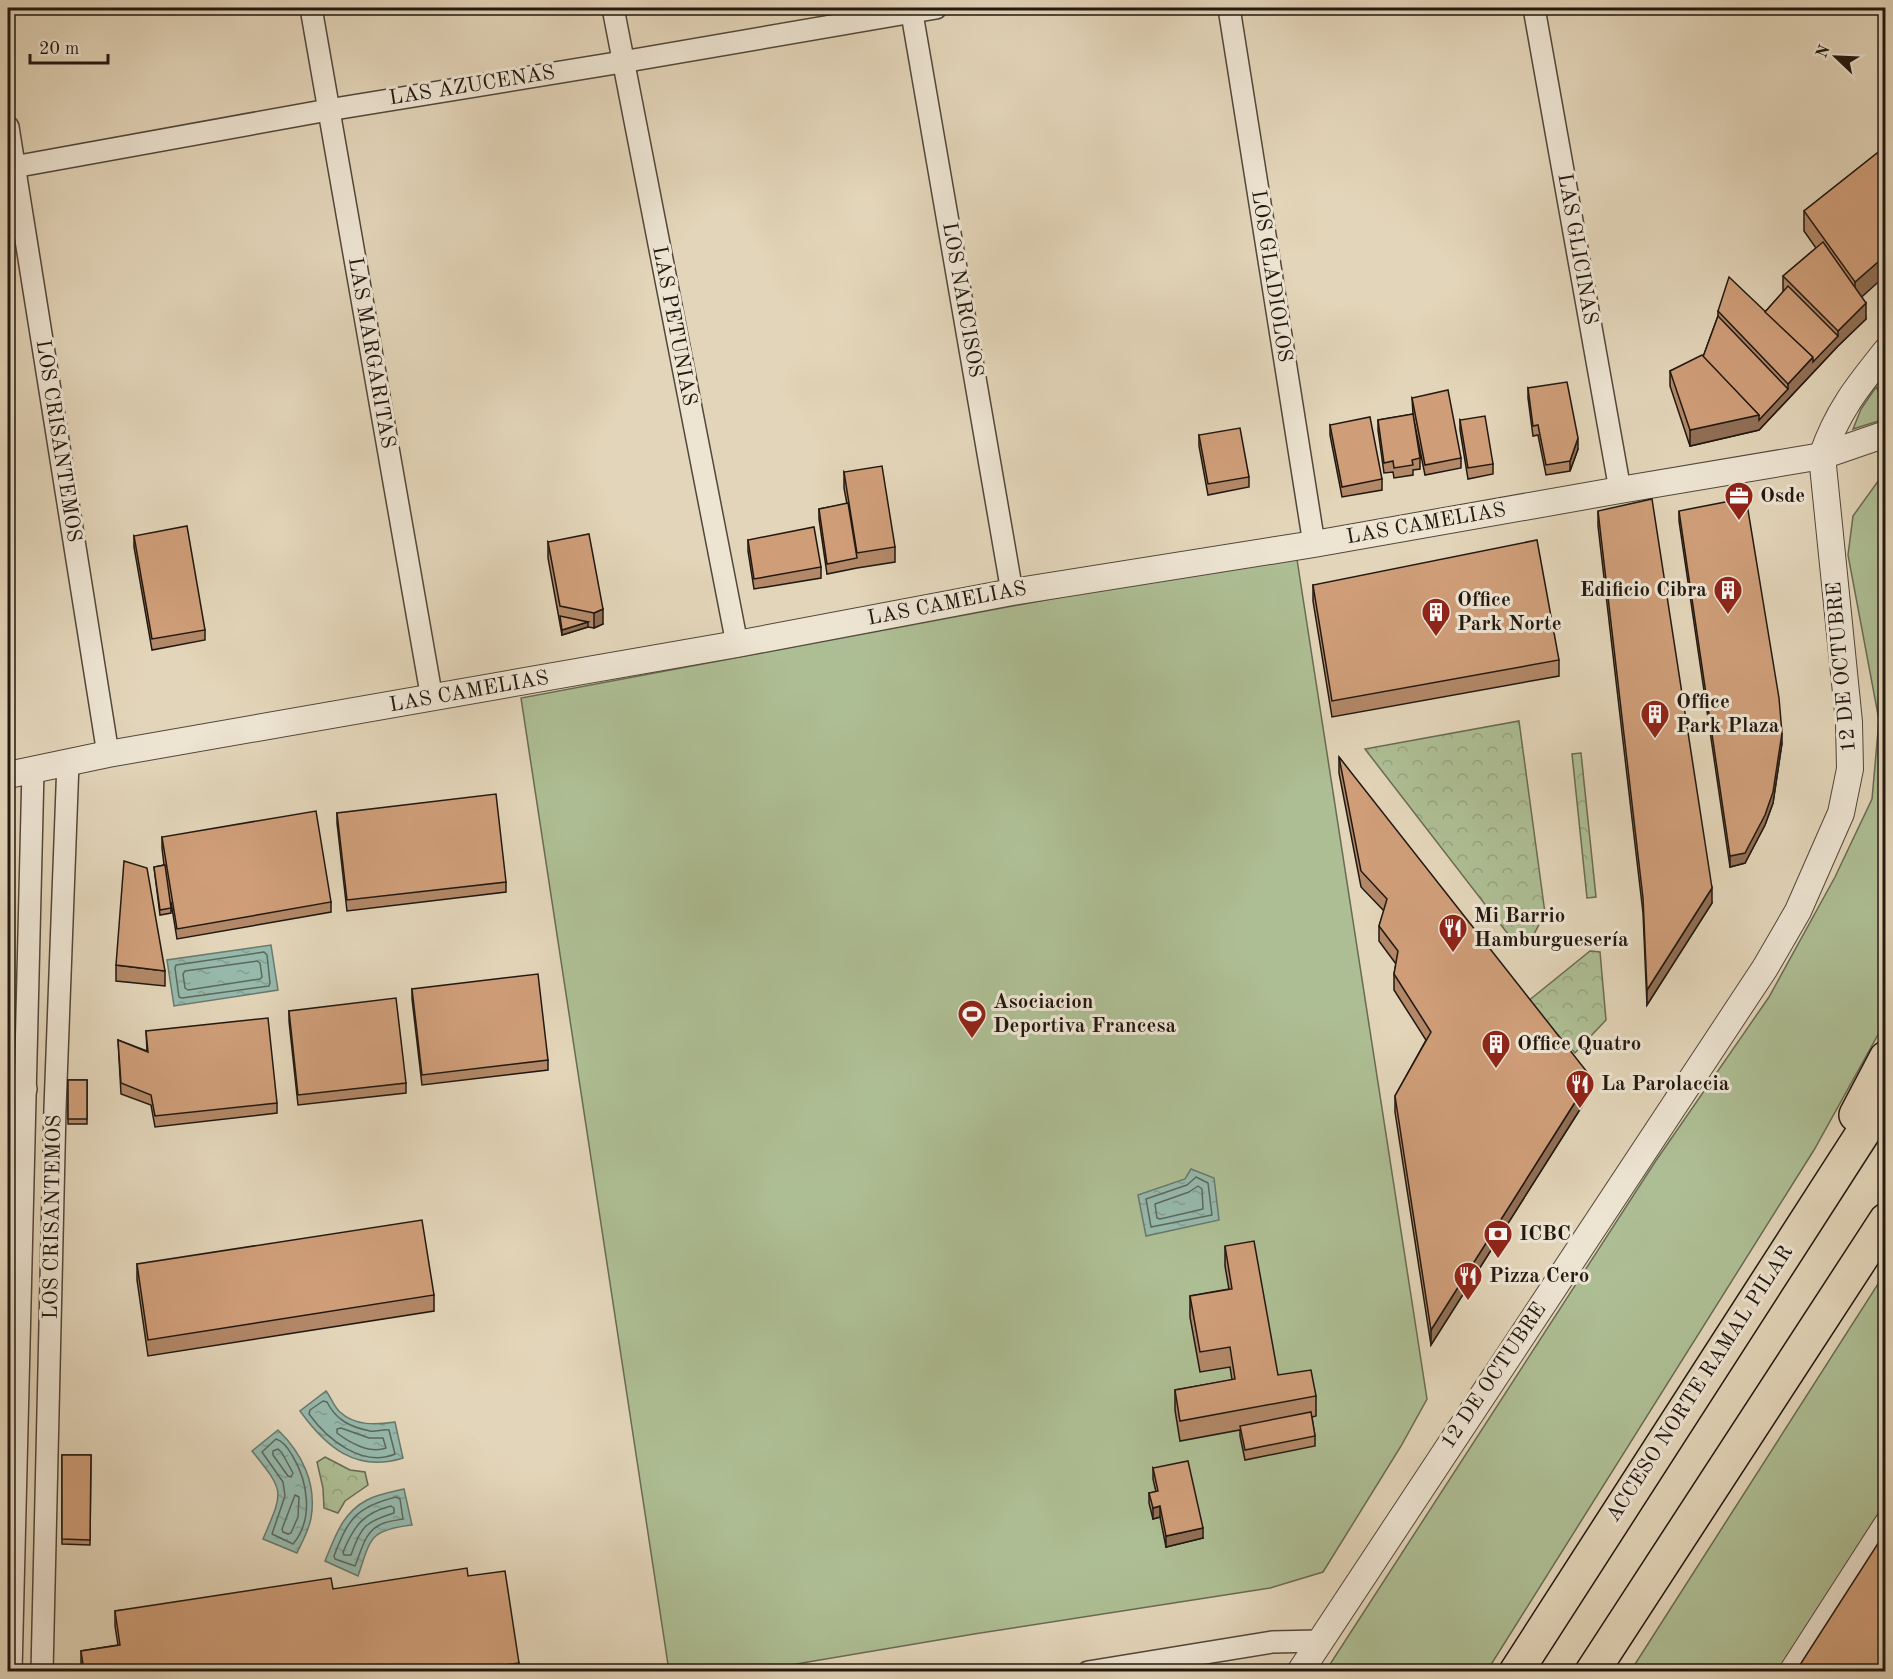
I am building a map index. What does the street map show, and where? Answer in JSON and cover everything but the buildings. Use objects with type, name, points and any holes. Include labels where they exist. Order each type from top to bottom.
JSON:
[{"type":"highway","points":[[1798,1231],[1886,1058]]},
{"type":"highway","name":"ACCESO NORTE RAMAL PILAR","points":[[1516,1671],[1886,1096]]},
{"type":"highway","points":[[1592,1671],[1886,1220]]},
{"type":"street","name":"LAS MARGARITAS","points":[[311,8],[432,699]]},
{"type":"street","name":"LAS PETUNIAS","points":[[613,8],[737,644]]},
{"type":"street","name":"LAS AZUCENAS","points":[[11,167],[328,110],[622,62],[912,10],[936,8]]},
{"type":"street","name":"LOS GLADIOLOS","points":[[1229,8],[1314,544]]},
{"type":"street","name":"LAS GLICINAS","points":[[1534,8],[1620,490]]},
{"type":"street","name":"LOS NARCISOS","points":[[912,10],[1012,592]]},
{"type":"street","name":"LOS CRISANTEMOS","points":[[8,127],[11,167],[108,754]]},
{"type":"street","name":"12 DE OCTUBRE","points":[[1300,1671],[1765,968],[1798,910],[1841,813],[1850,769],[1849,722],[1822,456],[1831,430],[1842,411],[1886,351]]},
{"type":"street","name":"LAS CAMELIAS","points":[[8,775],[108,754],[432,699],[1012,592],[1314,544],[1822,456],[1886,434]]},
{"type":"street","name":"LOS CRISANTEMOS","points":[[42,1671],[55,1108],[68,762]]},
{"type":"street","name":"LOS CRISANTEMOS","points":[[10,1671],[20,1290],[16,1134],[20,1095],[33,770]]},
{"type":"street","points":[[20,1095],[55,1108]]},
{"type":"street","points":[[20,1290],[51,1291]]},
{"type":"street","points":[[1792,1671],[1886,1526]]},
{"type":"street","points":[[1088,1671],[1272,1641],[1319,1641]]},
{"type":"green space","points":[[1876,387],[1885,402],[1885,419],[1853,429],[1861,409]]},
{"type":"green space","points":[[1885,475],[1885,1022],[1814,1150],[1487,1671],[1325,1672],[1655,1162],[1769,997],[1835,877],[1872,799],[1879,720],[1848,555],[1853,516],[1881,477]]},
{"type":"green space","name":"Asociacion Deportiva Francesa","points":[[1296,553],[1427,1399],[1401,1446],[1323,1572],[1270,1588],[754,1671],[669,1671],[521,698]]},
{"type":"green space","points":[[1519,721],[1545,913],[1534,934],[1511,938],[1365,749]]},
{"type":"green space","points":[[1581,753],[1596,897],[1587,898],[1572,754]]},
{"type":"green space","points":[[1590,951],[1600,952],[1606,1020],[1575,1053],[1527,1002]]},
{"type":"green space","points":[[1885,1273],[1885,1503],[1779,1671],[1630,1672]]},
{"type":"green space","points":[[325,1457],[350,1470],[365,1472],[368,1485],[345,1501],[338,1513],[324,1508],[323,1488],[317,1462]]},
{"type":"water","points":[[271,945],[278,990],[174,1006],[167,960]]},
{"type":"water","points":[[1191,1169],[1214,1178],[1219,1220],[1146,1236],[1138,1195],[1185,1179]]},
{"type":"water","points":[[326,1391],[338,1410],[352,1420],[373,1424],[395,1422],[403,1458],[386,1462],[357,1459],[344,1454],[320,1436],[300,1411]]},
{"type":"water","points":[[278,1430],[301,1459],[312,1493],[310,1522],[297,1553],[263,1539],[275,1510],[278,1492],[271,1475],[252,1451]]},
{"type":"water","points":[[404,1489],[412,1525],[379,1533],[369,1544],[358,1576],[325,1561],[340,1526],[358,1505],[385,1493]]},
{"type":"place","name":"Osde","points":[[1739,522]]},
{"type":"place","name":"Edificio Cibra","points":[[1728,616]]},
{"type":"place","name":"Office Park Norte","points":[[1436,638]]},
{"type":"place","name":"Office Park Plaza","points":[[1655,740]]},
{"type":"place","name":"Mi Barrio Hamburguesería","points":[[1453,954]]},
{"type":"place","name":"Asociacion Deportiva Francesa","points":[[972,1040]]},
{"type":"place","name":"Office Quatro","points":[[1496,1070]]},
{"type":"place","name":"La Parolaccia","points":[[1580,1110]]},
{"type":"place","name":"ICBC","points":[[1498,1260]]},
{"type":"place","name":"Pizza Cero","points":[[1468,1302]]}]
